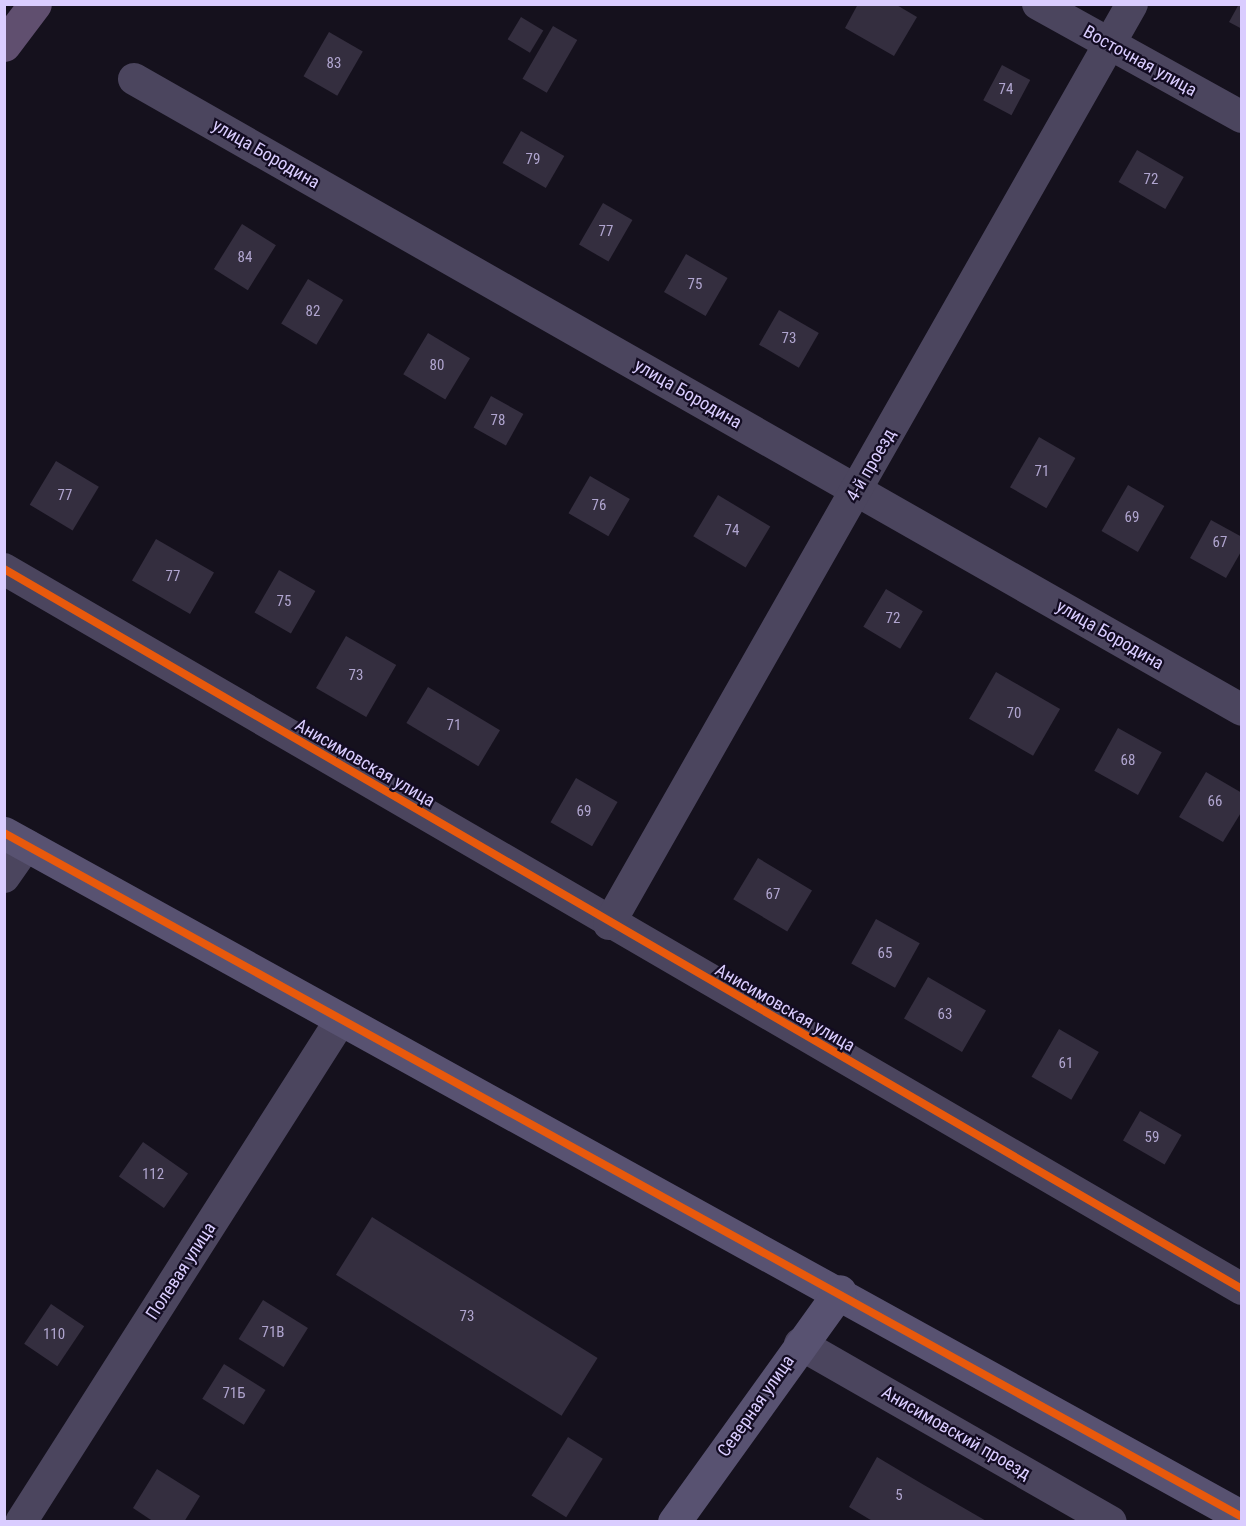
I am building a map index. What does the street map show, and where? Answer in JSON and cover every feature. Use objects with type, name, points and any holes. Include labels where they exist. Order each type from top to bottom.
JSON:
[{"type":"main road","points":[[4,45],[35,4]]},
{"type":"street","name":"Восточная улица","points":[[1038,4],[1242,117]]},
{"type":"street","name":"4-й проезд","points":[[609,924],[1132,4]]},
{"type":"street","name":"улица Бородина","points":[[135,79],[1242,710]]},
{"type":"street","name":"Анисимовская улица","points":[[4,569],[609,924],[1242,1289]]},
{"type":"street","points":[[4,877],[15,839],[340,1022],[840,1291],[1242,1517]]},
{"type":"street","name":"Полевая улица","points":[[21,1521],[340,1022]]},
{"type":"street","name":"Северная улица","points":[[674,1521],[840,1291]]},
{"type":"street","name":"Анисимовский проезд","points":[[800,1344],[1112,1521]]},
{"type":"building","points":[[858,4],[895,4],[917,17],[894,56],[845,28]]},
{"type":"building","points":[[1239,4],[1242,4],[1242,29],[1229,22]]},
{"type":"building","points":[[521,17],[543,30],[530,53],[508,39]]},
{"type":"building","points":[[553,26],[577,40],[547,93],[522,79]]},
{"type":"building","points":[[329,32],[363,52],[337,96],[304,76]]},
{"type":"building","points":[[1002,65],[1030,80],[1011,115],[983,100]]},
{"type":"building","points":[[521,131],[564,156],[546,188],[502,163]]},
{"type":"building","points":[[1137,150],[1184,177],[1165,209],[1118,182]]},
{"type":"building","points":[[603,203],[632,220],[608,262],[579,245]]},
{"type":"building","points":[[242,224],[276,245],[248,290],[214,269]]},
{"type":"building","points":[[686,254],[728,278],[706,316],[664,292]]},
{"type":"building","points":[[308,279],[343,300],[316,345],[281,324]]},
{"type":"building","points":[[779,310],[819,333],[799,368],[759,345]]},
{"type":"building","points":[[428,333],[470,358],[445,399],[403,374]]},
{"type":"building","points":[[491,396],[523,414],[506,445],[474,427]]},
{"type":"building","points":[[1039,437],[1075,458],[1046,508],[1010,487]]},
{"type":"building","points":[[56,461],[99,487],[73,530],[30,505]]},
{"type":"building","points":[[590,476],[630,499],[608,536],[568,513]]},
{"type":"building","points":[[1128,485],[1164,506],[1138,552],[1102,531]]},
{"type":"building","points":[[718,495],[770,526],[746,568],[693,536]]},
{"type":"building","points":[[1211,520],[1242,537],[1242,550],[1226,578],[1190,558]]},
{"type":"building","points":[[156,539],[214,572],[190,614],[132,581]]},
{"type":"building","points":[[279,570],[315,591],[291,633],[254,612]]},
{"type":"building","points":[[886,589],[923,611],[900,649],[863,627]]},
{"type":"building","points":[[346,636],[396,665],[366,717],[316,688]]},
{"type":"building","points":[[996,672],[1060,709],[1033,756],[969,719]]},
{"type":"building","points":[[428,687],[500,730],[478,766],[406,723]]},
{"type":"building","points":[[1118,728],[1162,752],[1138,795],[1094,771]]},
{"type":"building","points":[[1206,772],[1242,793],[1242,811],[1223,842],[1179,817]]},
{"type":"building","points":[[576,778],[618,802],[592,846],[550,822]]},
{"type":"building","points":[[758,858],[812,890],[787,932],[733,899]]},
{"type":"building","points":[[876,919],[920,943],[895,988],[851,964]]},
{"type":"building","points":[[928,977],[986,1010],[962,1052],[904,1019]]},
{"type":"building","points":[[1059,1029],[1099,1052],[1071,1100],[1032,1077]]},
{"type":"building","points":[[1140,1111],[1182,1135],[1165,1164],[1123,1140]]},
{"type":"building","points":[[143,1142],[188,1174],[164,1208],[119,1176]]},
{"type":"building","points":[[372,1217],[598,1358],[562,1416],[336,1275]]},
{"type":"building","points":[[263,1300],[308,1328],[284,1367],[239,1339]]},
{"type":"building","points":[[51,1304],[84,1326],[57,1366],[24,1344]]},
{"type":"building","points":[[224,1364],[266,1390],[244,1425],[202,1399]]},
{"type":"building","points":[[568,1437],[603,1459],[566,1517],[531,1496]]},
{"type":"building","points":[[877,1457],[988,1522],[874,1522],[849,1507]]},
{"type":"building","points":[[157,1469],[200,1496],[184,1522],[154,1522],[133,1508]]},
{"type":"cycle path","points":[[4,569],[1242,1289]]},
{"type":"cycle path","points":[[4,833],[1242,1517]]}]
